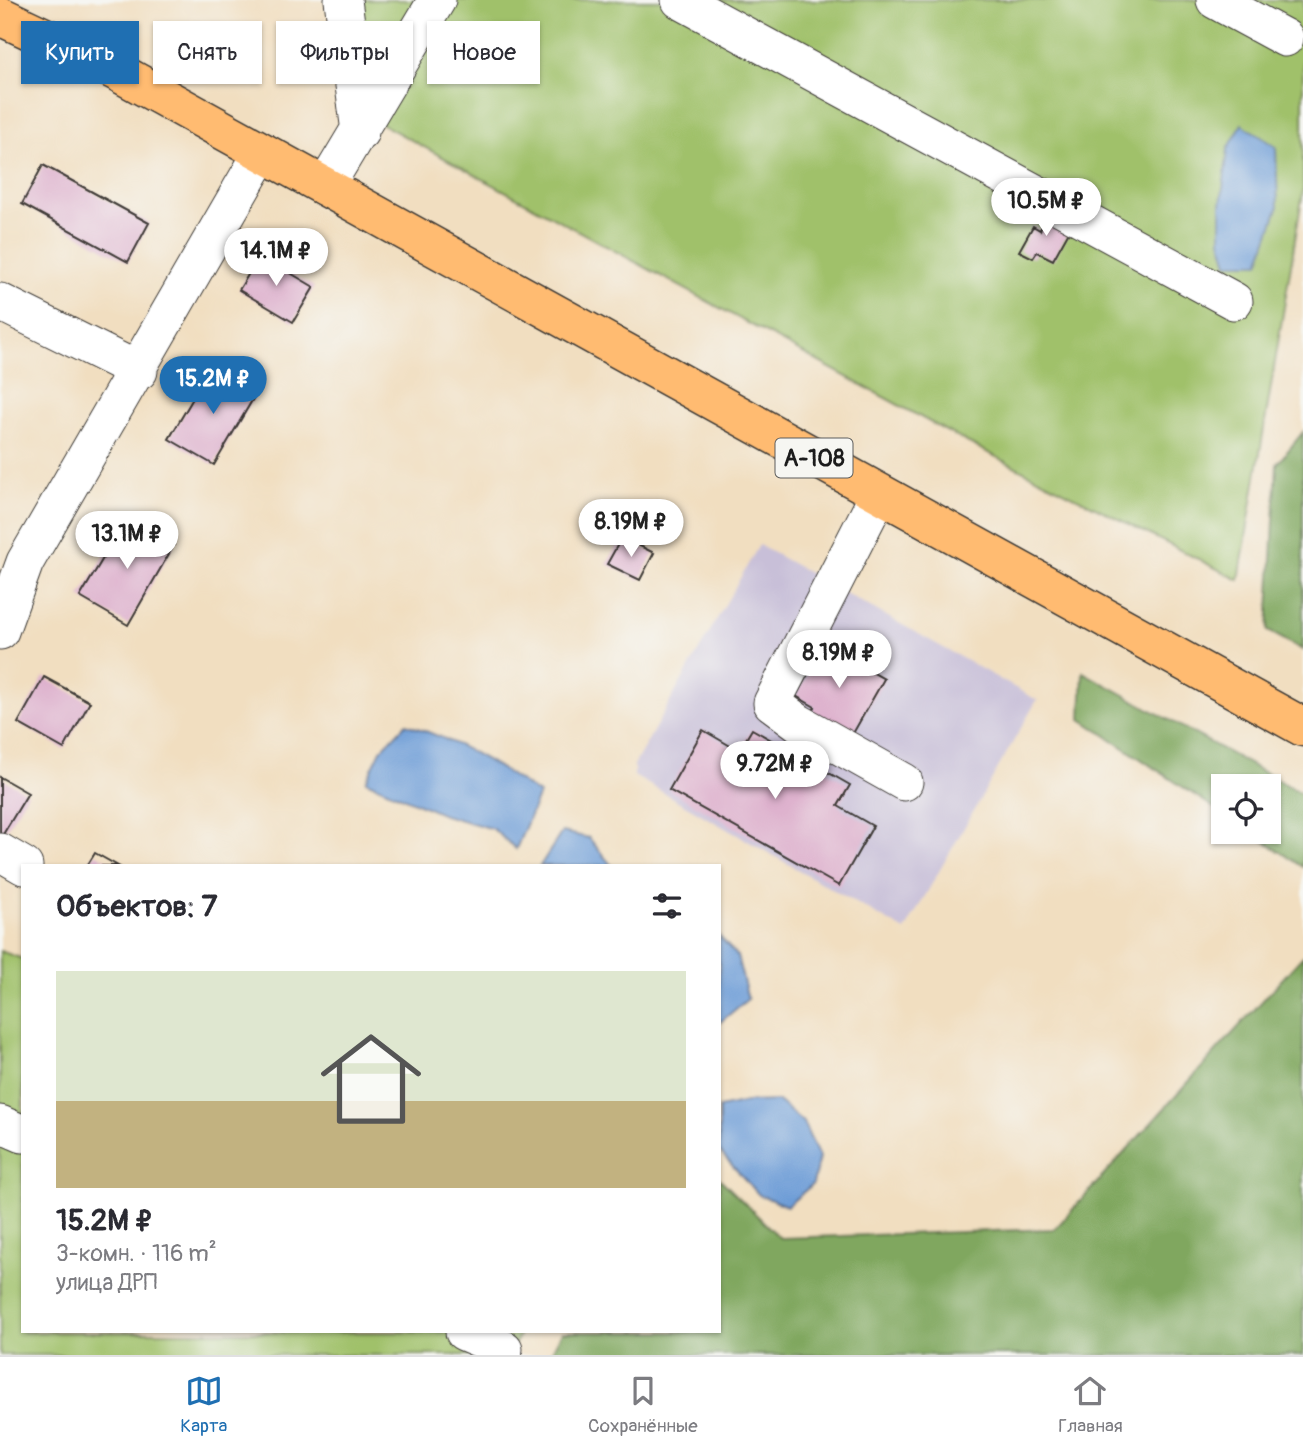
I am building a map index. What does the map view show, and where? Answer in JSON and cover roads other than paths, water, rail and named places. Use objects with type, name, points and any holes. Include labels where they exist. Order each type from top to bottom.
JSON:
[{"type":"highway","name":"А-108","points":[[0,16],[116,71],[1303,727]]},
{"type":"street","points":[[343,0],[360,132]]},
{"type":"street","points":[[325,187],[437,0]]},
{"type":"street","points":[[680,0],[1234,302]]},
{"type":"street","points":[[1215,0],[1285,38]]},
{"type":"street","points":[[0,631],[25,562],[139,371],[262,153]]},
{"type":"street","points":[[0,302],[139,371]]},
{"type":"street","points":[[880,494],[772,702],[799,723],[904,782]]},
{"type":"street","points":[[0,852],[21,864]]},
{"type":"street","points":[[0,1124],[21,1133]]},
{"type":"street","points":[[466,1333],[504,1349],[501,1355]]},
{"type":"water","points":[[1242,124],[1276,147],[1278,208],[1259,263],[1228,263],[1221,240],[1221,204],[1228,149]]},
{"type":"water","points":[[406,724],[475,754],[539,794],[516,849],[493,829],[444,815],[366,781],[381,750]]},
{"type":"water","points":[[562,832],[589,838],[610,864],[541,864]]},
{"type":"water","points":[[721,938],[737,956],[748,999],[721,1021]]},
{"type":"water","points":[[778,1101],[803,1122],[819,1157],[813,1184],[787,1206],[759,1195],[721,1153],[721,1108],[746,1102]]}]
